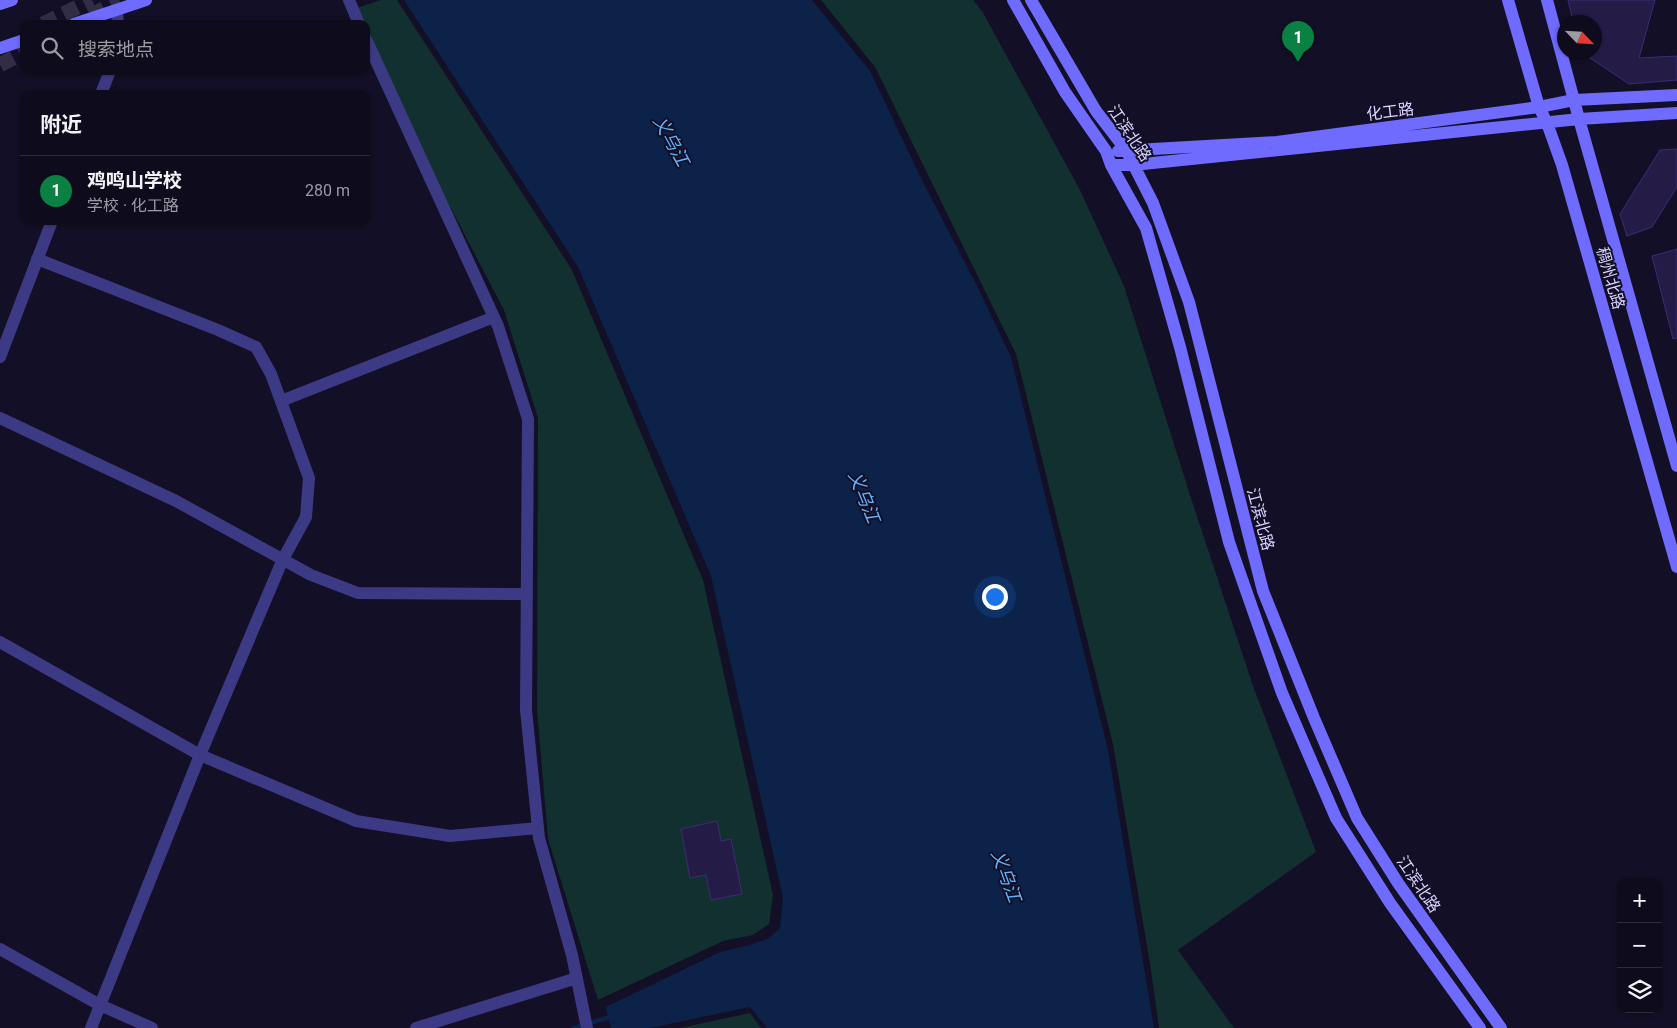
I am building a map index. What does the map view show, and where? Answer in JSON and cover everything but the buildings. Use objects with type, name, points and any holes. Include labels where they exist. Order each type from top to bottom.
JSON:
[{"type":"main road","points":[[0,4],[12,0]]},
{"type":"main road","points":[[86,20],[146,0]]},
{"type":"main road","name":"江滨北路","points":[[1013,0],[1066,92],[1106,152],[1111,165],[1146,228],[1180,347],[1229,542],[1286,702],[1336,818],[1390,903],[1480,1028]]},
{"type":"main road","name":"江滨北路","points":[[1032,0],[1096,111],[1126,150],[1153,203],[1189,302],[1263,591],[1357,818],[1398,883],[1501,1028]]},
{"type":"main road","name":"稠州北路","points":[[1508,0],[1539,107],[1548,123],[1562,165],[1677,567]]},
{"type":"main road","name":"稠州北路","points":[[1548,0],[1579,119],[1677,466]]},
{"type":"main road","points":[[0,48],[20,41]]},
{"type":"main road","name":"化工路","points":[[1106,152],[1277,142],[1539,107],[1574,100],[1677,95]]},
{"type":"main road","name":"化工路","points":[[1111,165],[1133,165],[1579,119],[1677,113]]},
{"type":"street","points":[[348,0],[357,20]]},
{"type":"street","points":[[117,10],[118,20]]},
{"type":"street","points":[[370,48],[498,326],[528,419],[526,710],[539,838],[572,955],[587,1028]]},
{"type":"street","points":[[103,90],[108,75]]},
{"type":"street","points":[[0,358],[50,225]]},
{"type":"street","points":[[37,259],[218,330],[256,347],[271,374],[309,478],[306,516],[283,559],[200,755],[91,1028]]},
{"type":"street","points":[[281,401],[494,317]]},
{"type":"street","points":[[0,418],[176,501],[311,575],[358,593],[527,594]]},
{"type":"street","points":[[0,642],[200,755],[356,820],[450,836],[538,828]]},
{"type":"street","points":[[0,949],[100,1005],[152,1028]]},
{"type":"street","points":[[416,1028],[577,978]]},
{"type":"green space","points":[[381,0],[397,0],[572,270],[703,580],[773,895],[769,924],[753,935],[723,941],[598,1000],[548,839],[537,709],[538,418],[504,310],[370,54],[370,20],[353,20],[348,11]]},
{"type":"green space","points":[[821,0],[973,0],[982,11],[1080,190],[1124,286],[1253,686],[1316,852],[1178,950],[1234,1028],[1159,1028],[1113,744],[1016,354],[875,67]]},
{"type":"green space","points":[[750,1013],[761,1028],[680,1028]]},
{"type":"water","name":"义乌江","points":[[404,0],[812,0],[870,71],[922,180],[978,288],[1011,357],[1108,750],[1154,1028],[767,1028],[750,1007],[650,1028],[611,1028],[606,1007],[720,952],[768,939],[780,928],[783,898],[711,576],[578,267]]},
{"type":"waterway","points":[[574,1028],[613,1016]]},
{"type":"tunnel","points":[[51,20],[92,0]]},
{"type":"tunnel","points":[[91,16],[119,0]]},
{"type":"tunnel","points":[[0,65],[20,54]]},
{"type":"place","name":"鸡鸣山学校","points":[[1298,62]]}]
